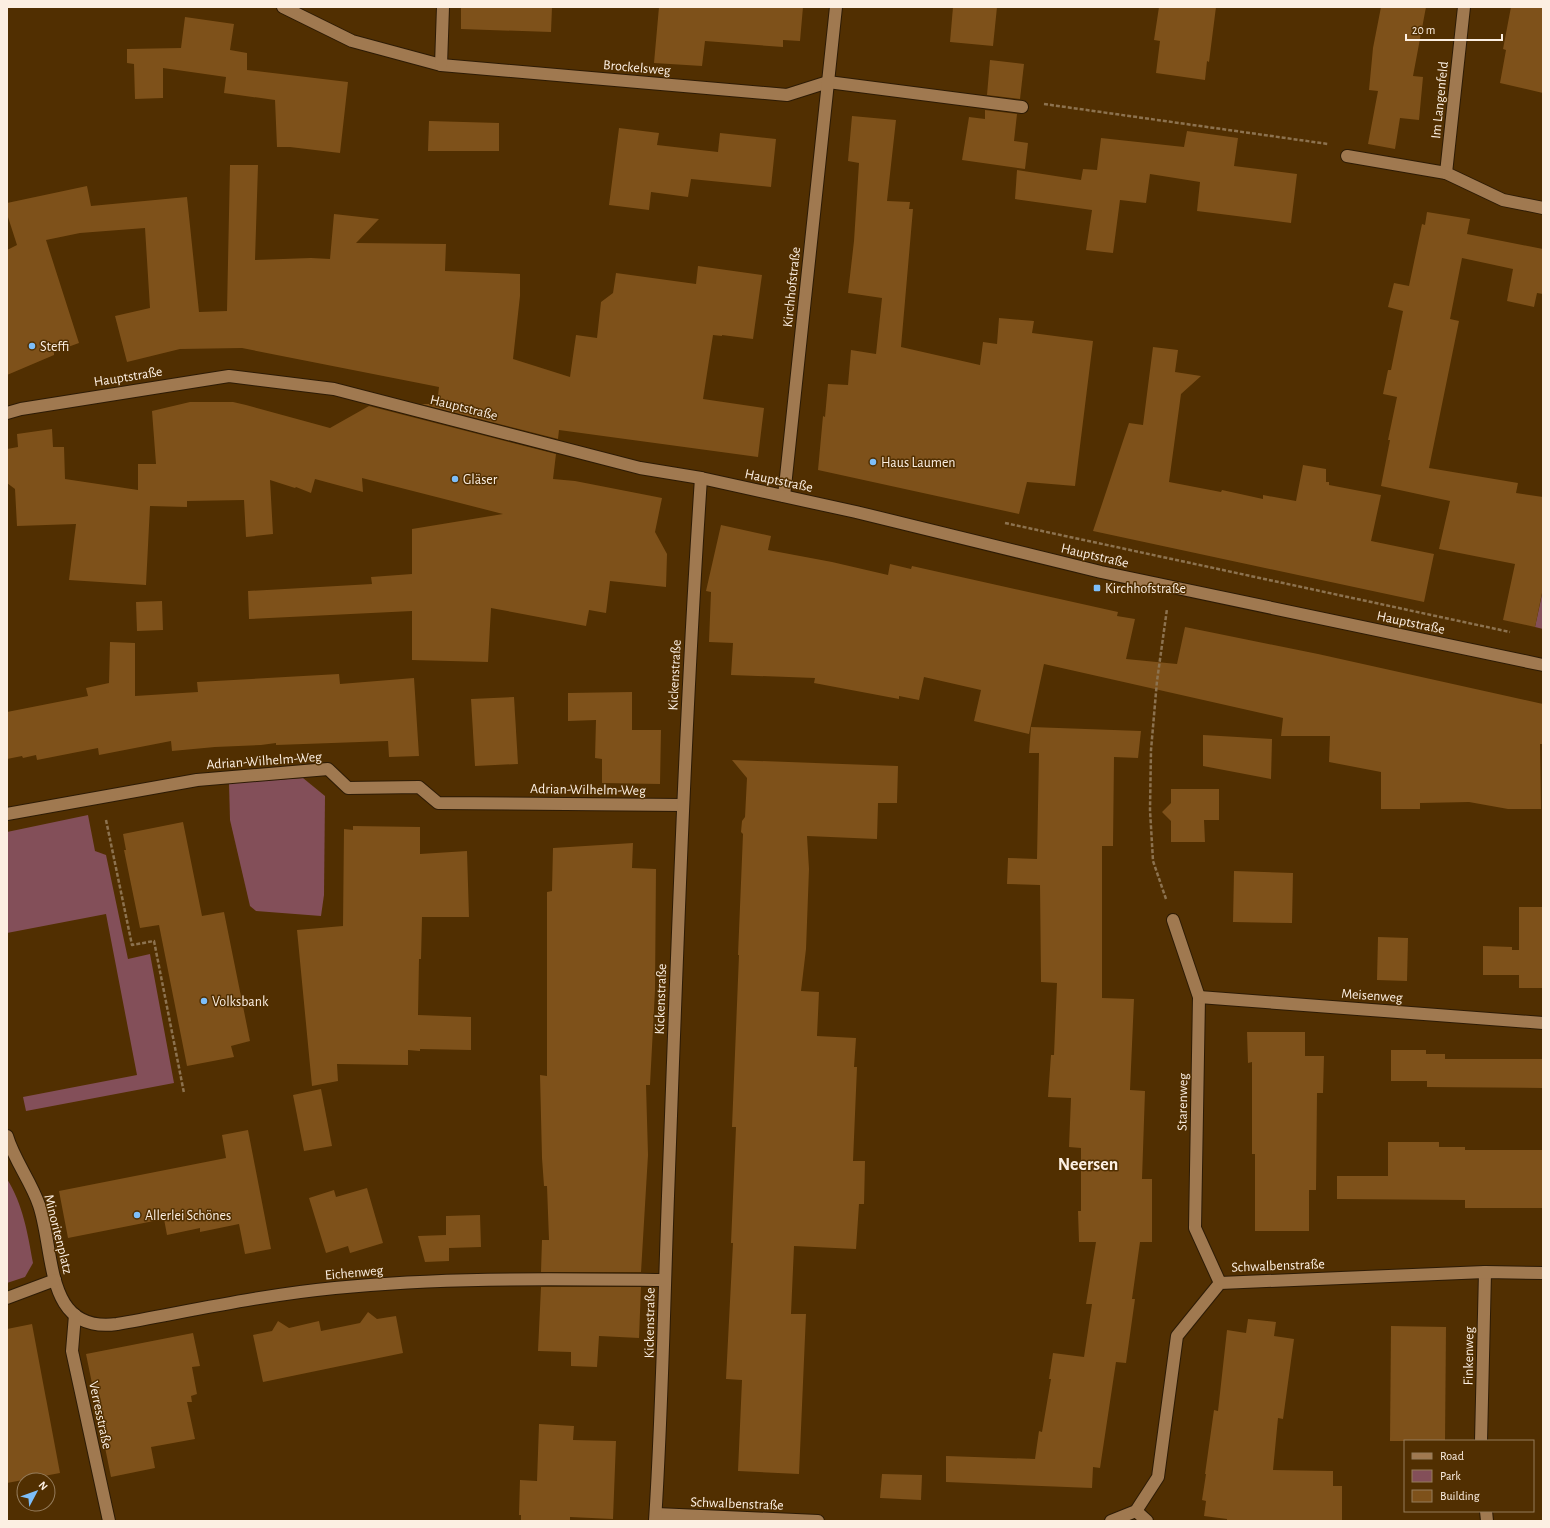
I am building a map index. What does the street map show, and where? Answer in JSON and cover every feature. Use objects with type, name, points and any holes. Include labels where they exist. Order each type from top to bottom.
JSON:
[{"type":"street","name":"Brockelsweg","points":[[283,7],[352,41],[441,65],[787,95],[828,82]]},
{"type":"street","points":[[441,65],[443,7]]},
{"type":"street","name":"Kirchhofstraße","points":[[784,496],[836,7]]},
{"type":"street","name":"Im Langenfeld","points":[[1446,173],[1464,7]]},
{"type":"street","points":[[828,82],[1022,107]]},
{"type":"street","points":[[1347,156],[1446,173],[1503,200],[1543,208]]},
{"type":"street","name":"Hauptstraße","points":[[7,414],[21,409],[229,376],[334,389],[640,468],[701,478],[856,512],[1101,572],[1543,665]]},
{"type":"street","name":"Kickenstraße","points":[[656,1518],[662,1395],[682,805],[701,478]]},
{"type":"street","name":"Adrian-Wilhelm-Weg","points":[[7,814],[197,780],[328,769],[348,788],[419,787],[438,802],[682,805]]},
{"type":"street","name":"Starenweg","points":[[1173,920],[1199,997],[1195,1228],[1220,1283]]},
{"type":"street","name":"Meisenweg","points":[[1199,997],[1543,1023]]},
{"type":"street","name":"Minoritenplatz","points":[[7,1136],[39,1205],[55,1280],[60,1296]]},
{"type":"street","name":"Schwalbenstraße","points":[[1136,1511],[1158,1477],[1177,1336],[1220,1283],[1485,1272],[1543,1273]]},
{"type":"street","name":"Finkenweg","points":[[1481,1440],[1485,1272]]},
{"type":"street","name":"Eichenweg","points":[[60,1296],[75,1316],[90,1324],[108,1326],[300,1292],[405,1282],[481,1279],[665,1280]]},
{"type":"street","points":[[7,1298],[55,1280]]},
{"type":"street","name":"Verresstraße","points":[[75,1316],[72,1352],[109,1521]]},
{"type":"street","points":[[1111,1521],[1136,1511],[1147,1521]]},
{"type":"street","name":"Schwalbenstraße","points":[[656,1518],[818,1521]]},
{"type":"path","points":[[1022,107],[1038,103],[1342,146],[1347,156]]},
{"type":"path","points":[[1002,522],[1512,633]]},
{"type":"path","points":[[1170,587],[1156,689],[1151,750],[1150,810],[1153,861],[1173,920]]},
{"type":"path","points":[[101,796],[132,945],[154,941],[184,1093]]},
{"type":"green space","points":[[1543,590],[1543,629],[1535,627]]},
{"type":"green space","points":[[303,778],[325,796],[324,895],[321,916],[256,911],[250,906],[230,820],[229,783]]},
{"type":"green space","points":[[88,815],[95,851],[106,855],[128,959],[150,954],[174,1083],[26,1111],[23,1097],[137,1075],[106,914],[7,933],[7,832]]},
{"type":"green space","points":[[7,1179],[13,1189],[21,1209],[33,1263],[25,1277],[7,1283]]},
{"type":"building","points":[[461,7],[552,7],[551,32],[461,29]]},
{"type":"building","points":[[659,7],[803,7],[800,41],[783,40],[783,47],[705,41],[702,66],[654,63]]},
{"type":"building","points":[[953,7],[997,7],[993,46],[950,42]]},
{"type":"building","points":[[1159,7],[1216,7],[1209,62],[1207,61],[1205,80],[1156,73],[1160,41],[1154,40]]},
{"type":"building","points":[[1381,7],[1426,7],[1413,76],[1423,77],[1419,120],[1400,118],[1395,149],[1368,144],[1378,91],[1369,90],[1373,48]]},
{"type":"building","points":[[1511,7],[1543,7],[1543,93],[1500,83],[1506,50],[1503,49]]},
{"type":"building","points":[[185,17],[234,24],[230,50],[247,53],[247,70],[348,82],[340,153],[290,147],[277,147],[275,100],[224,93],[226,77],[163,68],[163,98],[135,99],[134,64],[127,63],[127,49],[181,48]]},
{"type":"building","points":[[990,60],[1024,64],[1020,99],[987,95]]},
{"type":"building","points":[[985,110],[1017,114],[1014,141],[1028,143],[1025,169],[962,160],[969,117],[985,119]]},
{"type":"building","points":[[852,116],[896,120],[887,201],[910,202],[909,209],[913,209],[901,347],[980,365],[983,342],[997,344],[999,318],[1034,321],[1032,333],[1093,341],[1075,486],[1027,482],[1019,514],[818,470],[823,416],[825,417],[828,384],[848,385],[851,350],[876,354],[882,298],[848,293],[854,241],[859,163],[848,161]]},
{"type":"building","points":[[429,121],[499,123],[499,151],[428,151]]},
{"type":"building","points":[[619,128],[659,133],[657,145],[718,152],[720,133],[776,139],[771,187],[691,179],[688,197],[651,192],[649,210],[609,205]]},
{"type":"building","points":[[1187,131],[1238,138],[1234,166],[1297,174],[1291,223],[1197,211],[1200,182],[1150,174],[1146,203],[1120,200],[1113,253],[1086,250],[1092,210],[1015,199],[1017,170],[1081,180],[1083,169],[1097,170],[1101,138],[1184,147]]},
{"type":"building","points":[[230,165],[258,165],[255,260],[311,258],[330,259],[334,214],[379,219],[356,243],[446,244],[445,271],[520,274],[520,296],[513,359],[570,377],[576,335],[597,338],[601,302],[613,293],[616,273],[696,284],[698,266],[762,275],[753,339],[713,335],[703,399],[764,408],[758,457],[559,430],[558,439],[421,404],[437,404],[439,387],[242,348],[180,349],[127,362],[115,316],[150,308],[145,228],[80,233],[46,240],[79,343],[54,352],[54,355],[7,375],[7,250],[17,245],[7,214],[7,203],[87,186],[91,206],[187,197],[199,312],[227,311]]},
{"type":"building","points":[[1427,212],[1470,219],[1467,234],[1543,249],[1543,294],[1537,293],[1534,307],[1507,301],[1513,269],[1462,258],[1450,319],[1459,321],[1429,468],[1518,483],[1516,493],[1543,497],[1543,588],[1535,627],[1503,620],[1515,564],[1439,549],[1450,501],[1381,486],[1390,440],[1388,440],[1397,397],[1383,394],[1388,370],[1391,370],[1403,311],[1388,307],[1394,283],[1409,286],[1422,224],[1425,225]]},
{"type":"building","points":[[1153,347],[1178,350],[1175,372],[1201,376],[1181,394],[1169,482],[1221,492],[1222,490],[1263,499],[1263,495],[1296,501],[1303,465],[1326,469],[1326,482],[1329,482],[1329,485],[1381,495],[1371,541],[1434,554],[1424,602],[1093,531],[1129,423],[1143,425]]},
{"type":"building","points":[[190,402],[233,402],[330,428],[369,406],[556,454],[553,479],[575,481],[662,498],[655,532],[667,554],[666,587],[610,581],[606,613],[589,610],[586,626],[491,608],[488,662],[412,660],[412,611],[249,619],[248,591],[372,584],[371,577],[412,574],[412,529],[503,514],[362,478],[363,492],[315,479],[311,493],[270,480],[273,534],[246,537],[244,500],[187,501],[187,507],[150,506],[146,585],[69,580],[76,524],[17,526],[15,489],[7,483],[7,449],[18,447],[17,434],[52,429],[53,447],[64,447],[65,479],[138,490],[138,464],[156,464],[152,411]]},
{"type":"building","points":[[721,525],[771,536],[768,550],[832,562],[888,575],[890,564],[911,569],[912,566],[1118,612],[1117,616],[1135,619],[1126,659],[1177,664],[1185,627],[1318,654],[1543,704],[1543,744],[1540,744],[1541,809],[1508,809],[1469,802],[1420,803],[1420,809],[1381,809],[1381,772],[1329,762],[1330,736],[1281,736],[1283,718],[1044,664],[1029,734],[974,721],[981,690],[924,677],[919,700],[899,696],[899,699],[814,683],[815,678],[731,675],[733,643],[709,642],[711,592],[706,591]]},
{"type":"building","points":[[162,601],[163,630],[137,631],[136,602]]},
{"type":"building","points":[[110,642],[135,643],[135,696],[198,692],[197,682],[339,674],[340,684],[414,678],[419,756],[389,757],[388,741],[276,745],[276,743],[172,751],[171,741],[99,755],[98,748],[37,760],[36,755],[7,759],[7,712],[88,696],[86,688],[109,683]]},
{"type":"building","points":[[632,692],[632,730],[661,730],[660,784],[602,783],[602,759],[595,758],[596,720],[568,721],[568,693]]},
{"type":"building","points":[[514,697],[518,764],[475,766],[471,699]]},
{"type":"building","points":[[1031,727],[1141,731],[1138,758],[1114,757],[1113,846],[1102,846],[1102,998],[1134,999],[1130,1090],[1145,1091],[1142,1179],[1152,1179],[1152,1242],[1140,1242],[1132,1299],[1135,1299],[1126,1363],[1116,1362],[1100,1468],[1093,1467],[1092,1488],[946,1482],[946,1456],[1035,1459],[1039,1431],[1042,1432],[1051,1379],[1049,1379],[1053,1353],[1084,1357],[1092,1304],[1086,1304],[1096,1242],[1079,1242],[1078,1211],[1081,1211],[1081,1148],[1069,1147],[1071,1098],[1048,1097],[1051,1055],[1054,1055],[1057,983],[1041,982],[1040,885],[1007,884],[1008,858],[1037,859],[1039,753],[1029,753]]},
{"type":"building","points":[[1203,735],[1272,739],[1271,779],[1203,766]]},
{"type":"building","points":[[732,760],[898,766],[897,803],[878,803],[877,839],[807,836],[809,869],[806,949],[801,991],[819,992],[817,1036],[856,1038],[854,1067],[857,1067],[853,1161],[865,1161],[864,1204],[859,1204],[856,1249],[794,1246],[791,1314],[806,1314],[799,1474],[738,1471],[742,1380],[726,1379],[733,1243],[731,1243],[736,1127],[732,1127],[743,834],[741,832],[742,821],[745,817],[747,778]]},
{"type":"building","points":[[1171,789],[1219,789],[1219,820],[1204,820],[1205,842],[1171,842],[1171,821],[1162,812],[1171,803]]},
{"type":"building","points":[[183,822],[202,916],[224,912],[250,1041],[231,1046],[234,1057],[187,1066],[159,925],[140,928],[124,850],[126,850],[123,834]]},
{"type":"building","points":[[353,826],[420,827],[420,854],[467,851],[469,917],[422,917],[421,959],[419,959],[418,1015],[471,1017],[471,1050],[408,1050],[408,1065],[337,1064],[338,1081],[312,1086],[297,930],[343,926],[344,829],[353,830]]},
{"type":"building","points":[[633,843],[632,868],[656,869],[655,990],[650,1085],[646,1085],[648,1155],[641,1272],[541,1272],[542,1240],[549,1240],[547,1186],[544,1186],[542,1158],[540,1075],[547,1076],[547,892],[552,891],[553,848]]},
{"type":"building","points":[[1234,871],[1293,873],[1292,923],[1233,922]]},
{"type":"building","points":[[1519,907],[1543,907],[1543,988],[1519,988],[1519,975],[1483,975],[1483,946],[1512,947],[1512,950],[1519,950]]},
{"type":"building","points":[[1378,937],[1408,938],[1407,981],[1377,980]]},
{"type":"building","points":[[1247,1032],[1305,1032],[1305,1056],[1324,1056],[1323,1093],[1317,1093],[1316,1190],[1309,1190],[1309,1231],[1255,1231],[1255,1154],[1252,1154],[1252,1062],[1248,1063]]},
{"type":"building","points":[[1391,1050],[1426,1050],[1426,1054],[1445,1054],[1445,1059],[1543,1059],[1543,1088],[1427,1087],[1427,1081],[1391,1081]]},
{"type":"building","points":[[321,1089],[332,1146],[304,1151],[293,1095]]},
{"type":"building","points":[[248,1130],[271,1249],[245,1254],[239,1224],[200,1232],[200,1228],[167,1235],[164,1219],[68,1238],[59,1191],[226,1158],[222,1135]]},
{"type":"building","points":[[1388,1142],[1439,1142],[1439,1147],[1465,1147],[1465,1150],[1543,1150],[1543,1208],[1465,1208],[1465,1200],[1337,1199],[1337,1176],[1388,1176]]},
{"type":"building","points":[[367,1188],[383,1243],[350,1253],[348,1246],[326,1253],[309,1198],[334,1190],[336,1197]]},
{"type":"building","points":[[480,1215],[481,1247],[449,1248],[449,1261],[425,1262],[418,1236],[446,1235],[446,1216]]},
{"type":"building","points":[[541,1287],[641,1287],[639,1338],[599,1336],[597,1367],[571,1366],[571,1352],[538,1351]]},
{"type":"building","points":[[368,1312],[377,1319],[396,1316],[403,1353],[263,1382],[253,1335],[272,1331],[278,1321],[289,1328],[319,1321],[321,1331],[360,1323]]},
{"type":"building","points":[[1248,1319],[1276,1322],[1274,1336],[1294,1339],[1283,1419],[1278,1418],[1273,1470],[1333,1471],[1333,1486],[1342,1486],[1342,1521],[1227,1521],[1227,1519],[1204,1516],[1206,1501],[1202,1500],[1205,1474],[1214,1410],[1218,1411],[1227,1330],[1246,1333]]},
{"type":"building","points":[[32,1324],[60,1473],[16,1472],[16,1481],[7,1483],[7,1329]]},
{"type":"building","points":[[1391,1326],[1446,1327],[1445,1440],[1390,1441]]},
{"type":"building","points":[[193,1333],[200,1366],[192,1367],[197,1394],[191,1396],[192,1402],[187,1402],[195,1439],[151,1447],[155,1468],[111,1477],[86,1354]]},
{"type":"building","points":[[539,1424],[574,1426],[573,1440],[616,1441],[613,1519],[570,1517],[570,1521],[521,1521],[521,1515],[519,1515],[520,1480],[537,1481]]},
{"type":"building","points":[[882,1474],[922,1475],[921,1500],[880,1498]]},
{"type":"place","name":"Steffi","points":[[32,346]]},
{"type":"place","name":"Haus Laumen","points":[[873,462]]},
{"type":"place","name":"Gläser","points":[[455,479]]},
{"type":"place","name":"Kirchhofstraße","points":[[1097,588]]},
{"type":"place","name":"Volksbank","points":[[204,1001]]},
{"type":"place","name":"Allerlei Schönes","points":[[137,1215]]},
{"type":"district","name":"Neersen","points":[[1088,1164]]}]
